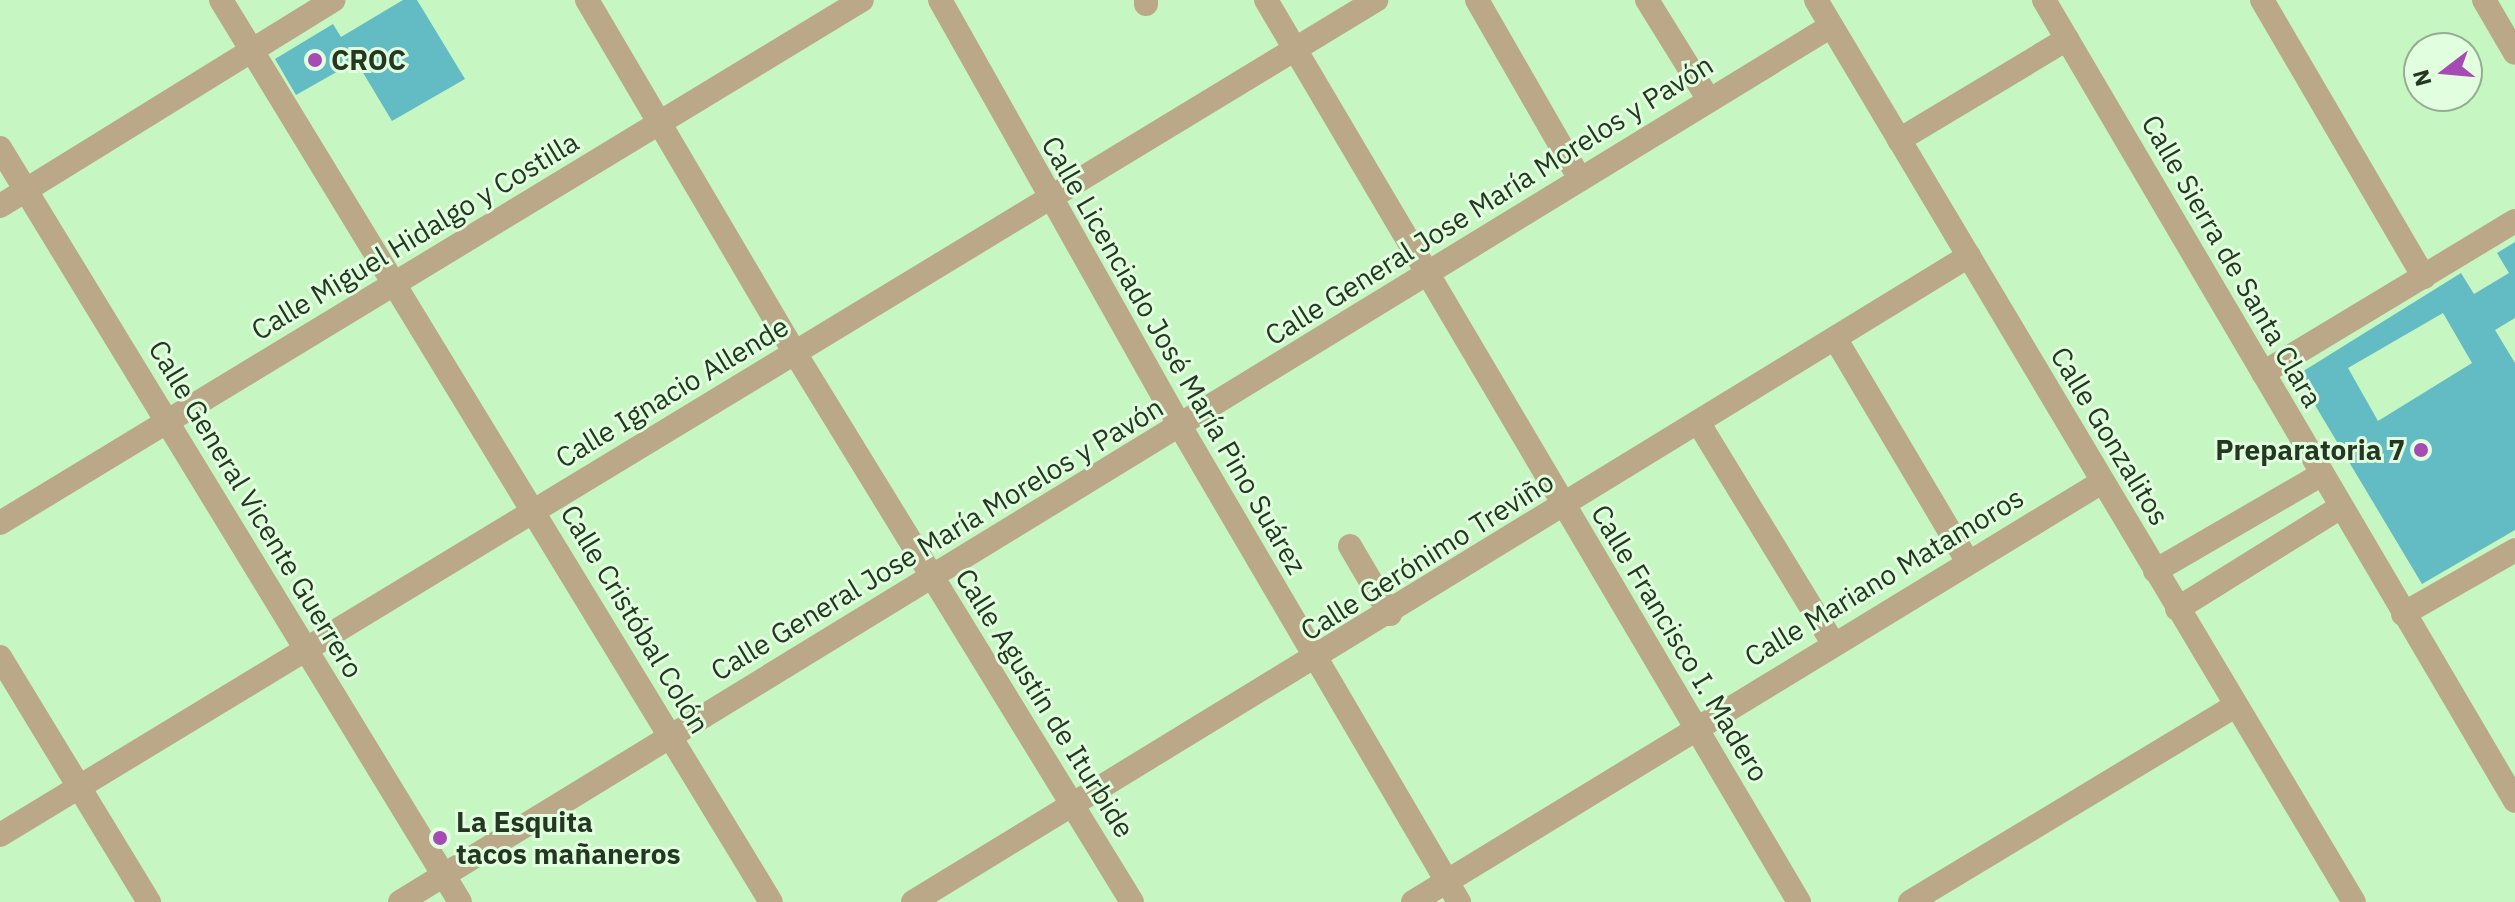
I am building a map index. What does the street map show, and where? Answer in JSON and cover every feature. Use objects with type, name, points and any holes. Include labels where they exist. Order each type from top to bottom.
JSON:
[{"type":"street","name":"Calle Cristóbal Colón","points":[[221,0],[771,902]]},
{"type":"street","points":[[0,206],[334,0]]},
{"type":"street","name":"Calle Agustín de Iturbide","points":[[587,0],[662,121],[795,353],[1132,902]]},
{"type":"street","name":"Calle Miguel Hidalgo y Costilla","points":[[0,523],[862,0]]},
{"type":"street","name":"Calle Licenciado José María Pino Suárez","points":[[940,0],[1049,199],[1453,892]]},
{"type":"street","name":"Calle Francisco I. Madero","points":[[1266,0],[1294,53],[1799,902]]},
{"type":"street","name":"Calle Ignacio Allende","points":[[0,835],[304,648],[1294,53],[1376,0]]},
{"type":"street","points":[[1477,0],[1580,179]]},
{"type":"street","points":[[1647,0],[1709,100]]},
{"type":"street","name":"Calle Gonzalitos","points":[[1816,0],[2354,902]]},
{"type":"street","name":"Calle Sierra de Santa Clara","points":[[2044,0],[2515,801]]},
{"type":"street","points":[[2262,0],[2424,277]]},
{"type":"street","points":[[2484,0],[2515,53]]},
{"type":"street","name":"Calle General Jose María Morelos y Pavón","points":[[400,902],[1831,26]]},
{"type":"street","points":[[1899,140],[2067,39]]},
{"type":"street","name":"Calle General Vicente Guerrero","points":[[0,148],[171,421],[304,648],[460,902]]},
{"type":"street","points":[[2263,373],[2515,221]]},
{"type":"street","name":"Calle Gerónimo Treviño","points":[[913,902],[1315,660],[1969,256]]},
{"type":"street","points":[[1835,338],[1967,560]]},
{"type":"street","points":[[1698,422],[1833,643]]},
{"type":"street","points":[[2155,571],[2322,474]]},
{"type":"street","name":"Calle Mariano Matamoros","points":[[1413,902],[1453,892],[1696,726],[1967,560],[2102,482]]},
{"type":"street","points":[[2177,609],[2341,507]]},
{"type":"street","points":[[1350,546],[1390,614]]},
{"type":"street","points":[[2403,614],[2515,550]]},
{"type":"street","points":[[0,657],[149,902]]},
{"type":"street","points":[[1910,902],[2235,706]]},
{"type":"building","points":[[403,0],[417,0],[465,79],[392,121],[356,61],[296,95],[275,59],[333,24],[341,37]]},
{"type":"building","name":"Preparatoria 7","points":[[2515,242],[2515,318],[2495,330],[2515,363],[2515,530],[2422,584],[2297,375],[2461,273],[2474,294],[2509,273],[2497,253]],"holes":[[[2443,313],[2472,363],[2378,421],[2348,368]]]},
{"type":"place","name":"CROC","points":[[315,60]]},
{"type":"place","name":"Preparatoria 7","points":[[2421,450]]},
{"type":"place","name":"La Esquita tacos mañaneros","points":[[440,838]]}]
